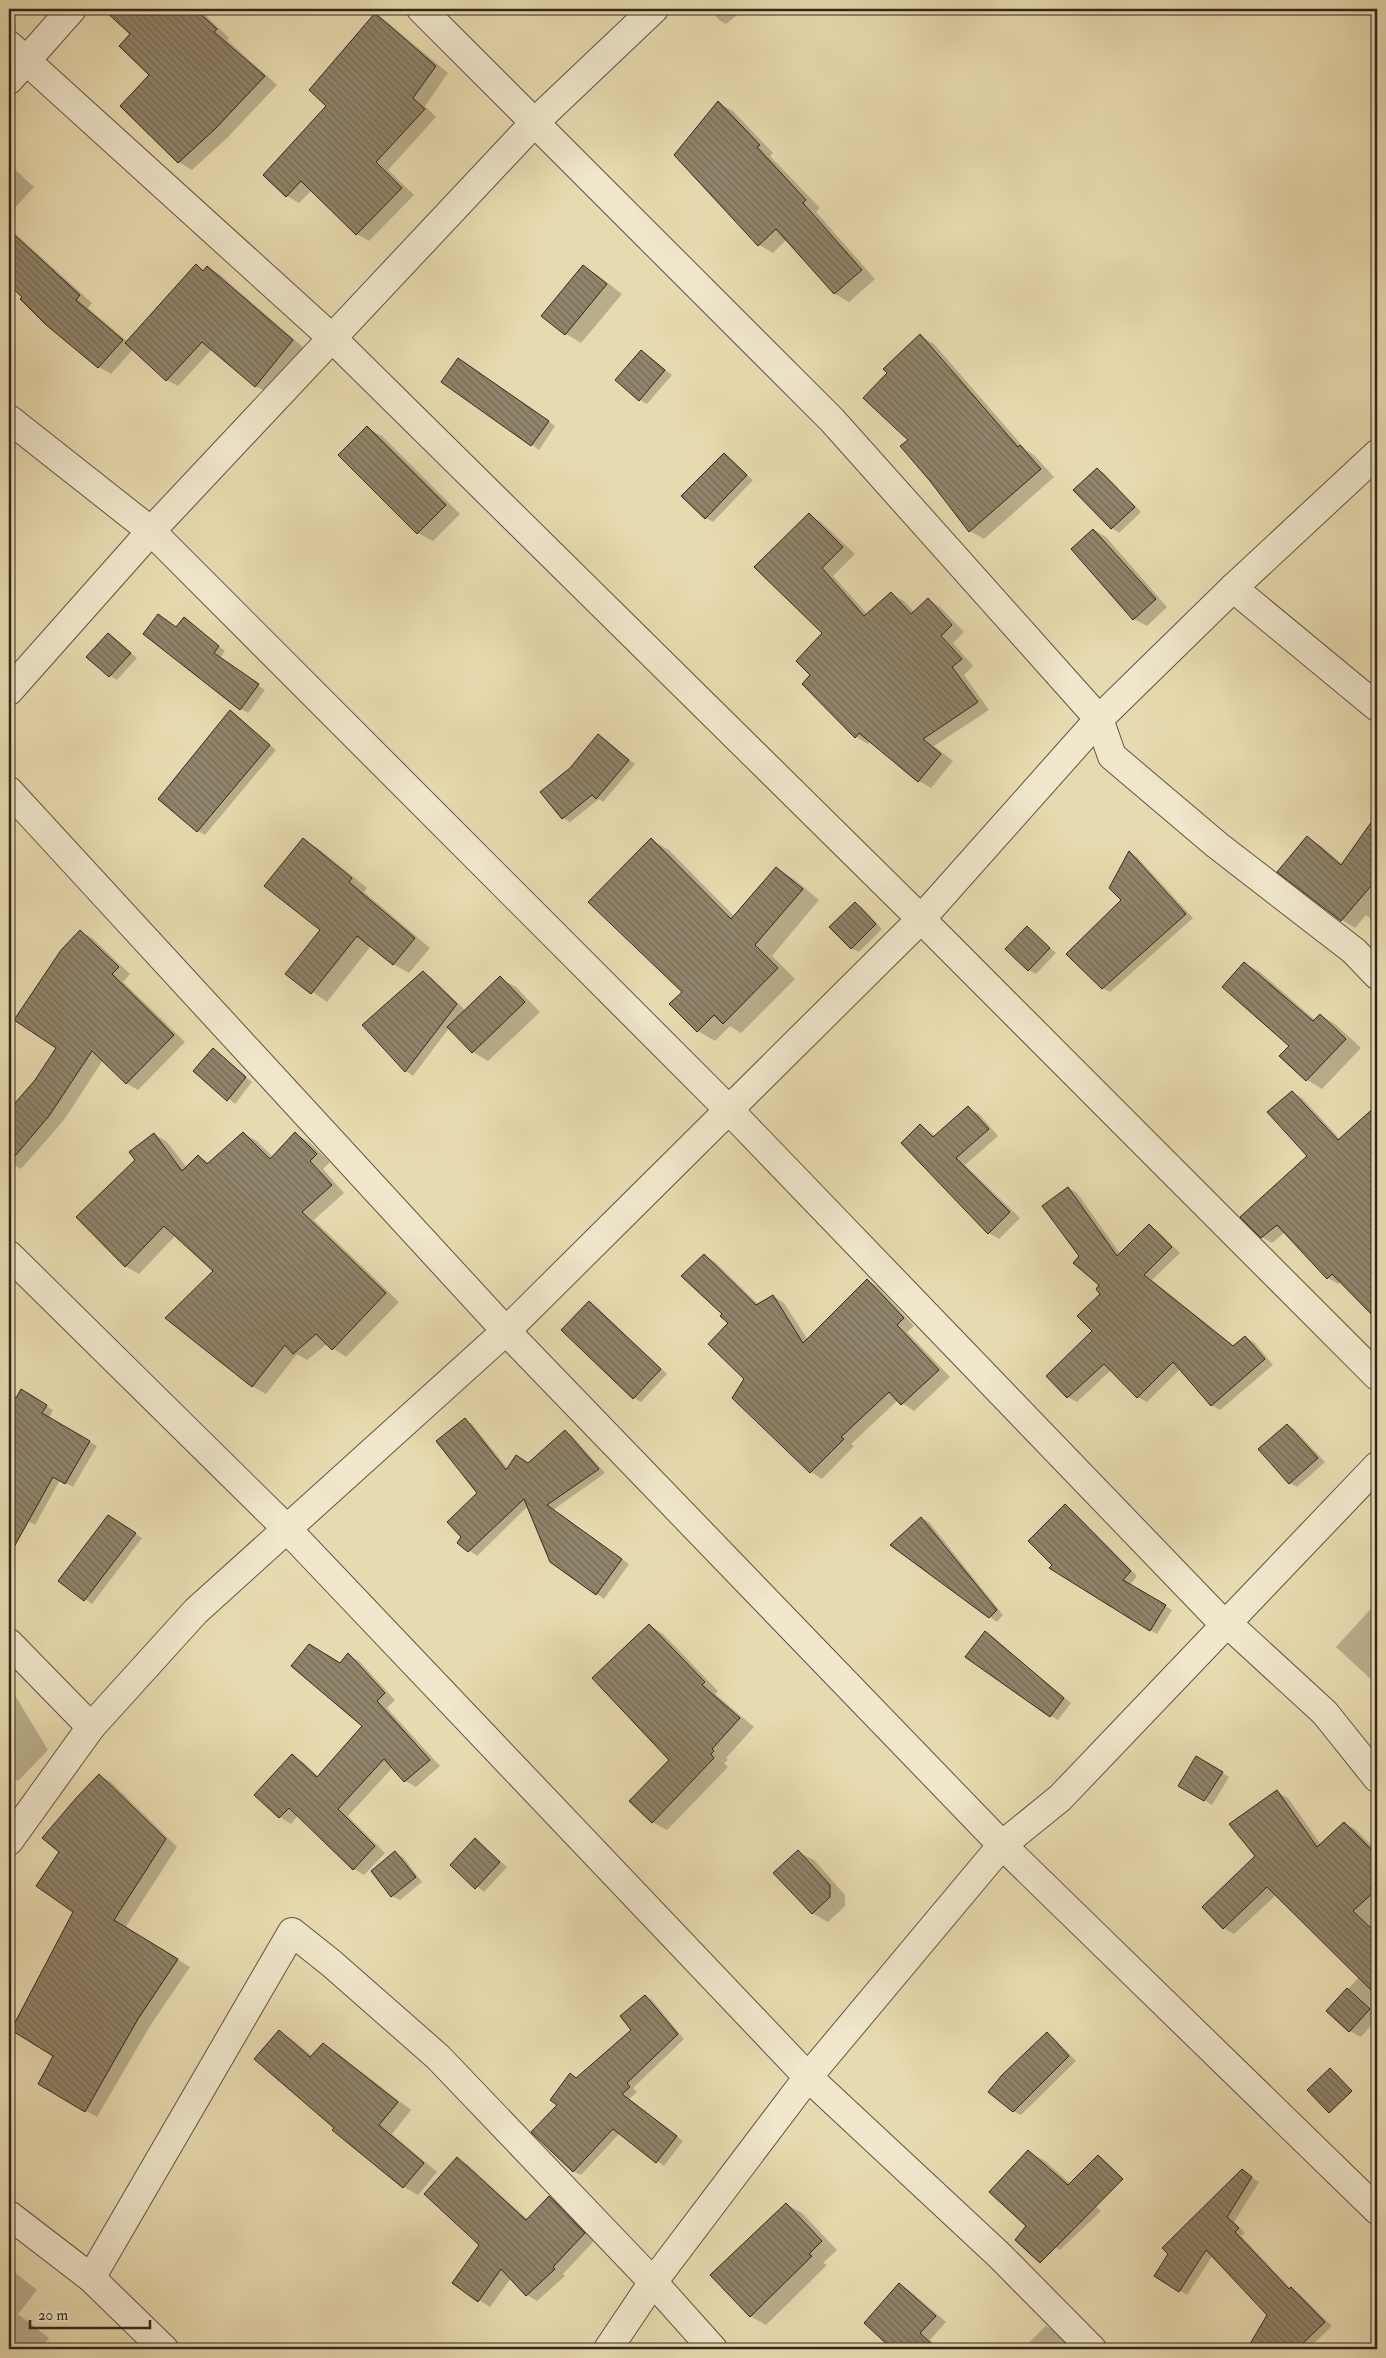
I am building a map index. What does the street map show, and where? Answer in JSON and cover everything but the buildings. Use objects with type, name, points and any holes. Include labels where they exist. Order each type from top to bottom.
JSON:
[{"type":"street","points":[[72,9],[14,62],[332,338],[921,919],[1377,1376]]},
{"type":"street","points":[[421,9],[832,420],[1099,719],[1112,756],[1217,845],[1354,951],[1377,975]]},
{"type":"street","points":[[9,691],[151,531],[535,122],[654,9]]},
{"type":"street","points":[[9,419],[151,531],[728,1110],[1222,1622],[1227,1623],[1325,1713],[1377,1778]]},
{"type":"street","points":[[9,1841],[91,1727],[196,1611],[506,1330],[921,919],[1099,719],[1233,588],[1377,454]]},
{"type":"street","points":[[1233,588],[1377,707]]},
{"type":"street","points":[[9,791],[506,1330],[1002,1845],[1377,2210]]},
{"type":"street","points":[[9,1254],[287,1529],[808,2077],[999,2255],[1092,2349]]},
{"type":"street","points":[[608,2349],[653,2282],[808,2077],[1002,1845],[1060,1798],[1377,1466]]},
{"type":"street","points":[[9,1642],[91,1727]]},
{"type":"street","points":[[91,2278],[292,1932],[331,1963],[438,2058],[653,2282],[713,2349]]},
{"type":"street","points":[[9,2215],[91,2278],[164,2349]]}]
